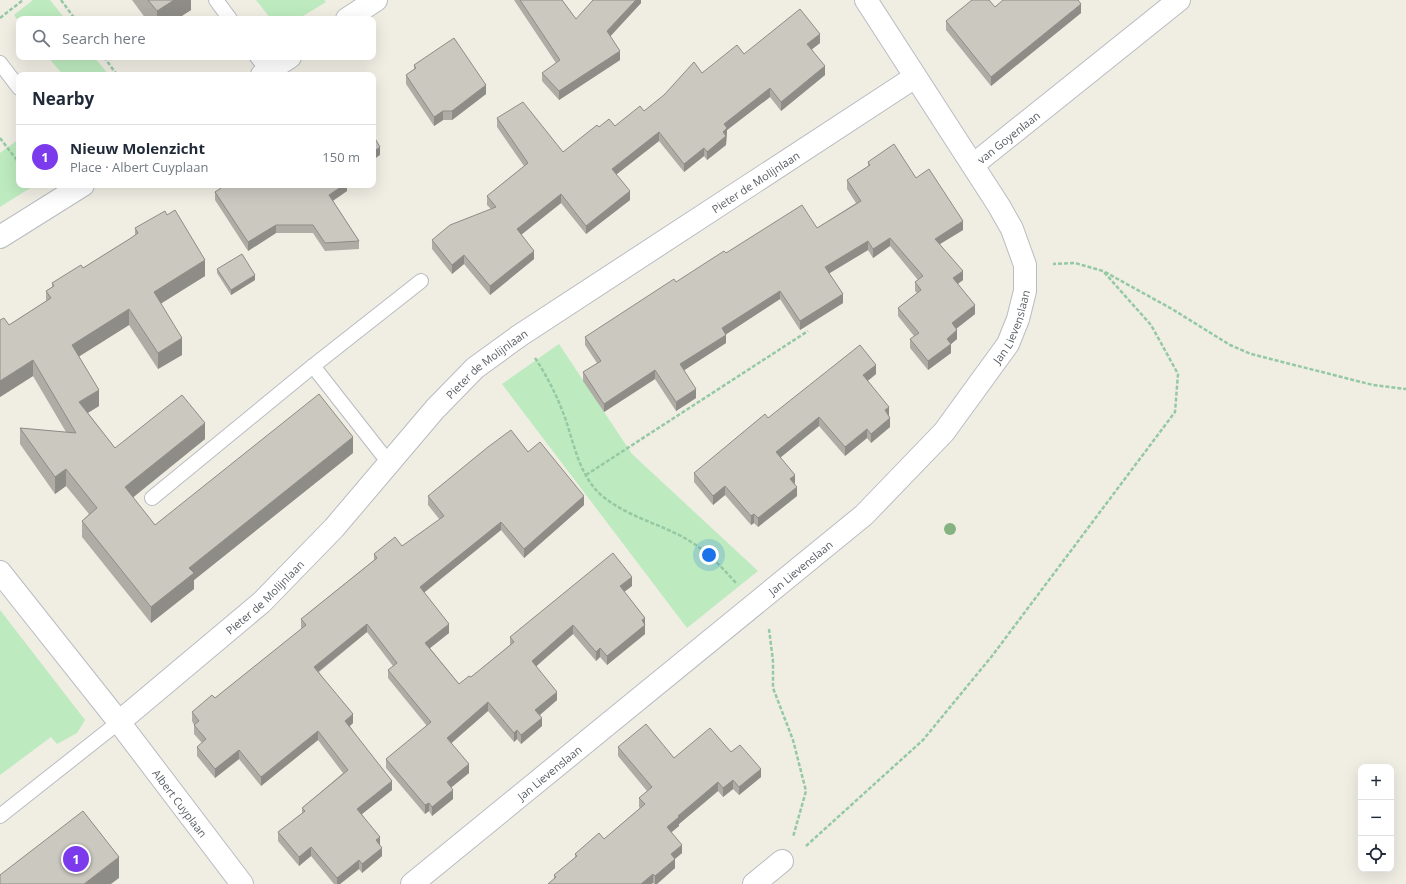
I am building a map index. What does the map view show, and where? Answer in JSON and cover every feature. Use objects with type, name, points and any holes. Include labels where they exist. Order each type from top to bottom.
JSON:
[{"type":"street","points":[[352,16],[376,0]]},
{"type":"street","name":"van Goyenlaan","points":[[866,0],[973,165],[1179,0]]},
{"type":"street","points":[[262,68],[282,60]]},
{"type":"street","name":"Pieter de Molijnlaan","points":[[119,722],[262,602],[334,528],[434,409],[475,368],[519,336],[915,77]]},
{"type":"street","name":"Jan Lievenslaan","points":[[412,884],[864,516],[944,432],[1008,344],[1018,320],[1025,291],[1025,265],[1012,229],[973,165]]},
{"type":"street","points":[[0,237],[79,188]]},
{"type":"street","name":"Albert Cuyplaan","points":[[0,572],[119,722],[242,884]]},
{"type":"street","points":[[754,884],[782,861]]},
{"type":"lane","points":[[216,0],[228,16]]},
{"type":"lane","points":[[0,63],[16,84]]},
{"type":"lane","points":[[152,498],[313,366],[421,281]]},
{"type":"lane","points":[[313,366],[390,463]]},
{"type":"lane","points":[[0,816],[119,722]]},
{"type":"path","points":[[0,18],[22,0]]},
{"type":"path","points":[[61,0],[73,16]]},
{"type":"path","points":[[106,60],[115,72]]},
{"type":"path","points":[[0,138],[16,159]]},
{"type":"path","points":[[1075,263],[1103,271],[1172,309],[1230,345],[1251,354],[1373,385],[1406,389]]},
{"type":"path","points":[[802,850],[923,740],[992,656],[1175,412],[1178,374],[1151,325],[1103,271]]},
{"type":"path","points":[[586,475],[808,331]]},
{"type":"path","points":[[519,336],[548,376],[564,416],[574,452],[586,475],[600,493],[620,509],[680,536],[706,551],[756,604],[769,631],[773,661],[773,688],[793,740],[806,791],[795,833],[782,861]]},
{"type":"green space","points":[[33,0],[50,0],[63,16],[16,16],[16,17],[14,15]]},
{"type":"green space","points":[[256,0],[324,0],[326,2],[303,16],[269,16]]},
{"type":"green space","points":[[50,60],[96,60],[106,72],[60,72]]},
{"type":"green space","points":[[16,141],[16,188],[30,188],[0,207],[0,153]]},
{"type":"green space","points":[[559,344],[632,454],[758,571],[687,628],[502,384]]},
{"type":"green space","points":[[0,610],[85,720],[77,733],[57,744],[51,737],[0,775]]},
{"type":"building","points":[[148,0],[174,0],[157,11]]},
{"type":"building","points":[[520,0],[562,0],[576,19],[593,0],[636,0],[607,31],[620,51],[559,91],[542,73],[560,60]]},
{"type":"building","points":[[972,0],[989,0],[995,7],[1003,0],[1078,0],[1081,4],[991,77],[946,21]]},
{"type":"building","points":[[800,9],[820,34],[807,44],[825,66],[781,102],[770,88],[724,124],[727,128],[723,132],[726,136],[707,152],[704,148],[684,164],[659,132],[612,169],[630,191],[586,226],[561,194],[517,229],[534,251],[490,286],[464,255],[452,265],[432,240],[450,225],[496,207],[487,196],[528,163],[497,118],[523,102],[563,152],[597,125],[599,127],[609,119],[615,126],[640,106],[644,111],[664,95],[694,62],[702,73],[737,45],[744,54]]},
{"type":"building","points":[[454,38],[486,85],[452,111],[443,111],[434,117],[406,75],[416,68],[414,65]]},
{"type":"building","points":[[376,140],[380,147],[376,150]]},
{"type":"building","points":[[894,144],[916,178],[929,169],[963,221],[935,239],[963,271],[953,278],[975,305],[952,323],[957,330],[947,339],[951,344],[928,361],[910,339],[919,333],[898,308],[921,290],[915,282],[923,276],[890,238],[873,249],[868,241],[825,267],[843,294],[800,321],[780,291],[722,328],[726,335],[680,364],[696,389],[676,402],[655,370],[604,404],[583,372],[601,361],[585,337],[674,279],[676,282],[724,251],[726,253],[802,205],[817,228],[861,201],[847,180],[870,165],[868,162]]},
{"type":"building","points":[[221,188],[340,188],[329,195],[359,241],[325,243],[313,225],[276,225],[248,242],[215,192]]},
{"type":"building","points":[[175,210],[205,260],[154,292],[182,338],[158,353],[129,309],[72,345],[99,390],[79,402],[115,448],[182,395],[205,423],[125,487],[155,525],[319,394],[353,437],[189,568],[194,573],[151,607],[82,521],[97,508],[66,469],[55,477],[20,428],[76,433],[33,360],[0,381],[0,320],[4,318],[9,325],[51,298],[46,291],[54,286],[52,283],[81,265],[83,268],[131,238],[138,233],[135,228],[165,211],[167,215]]},
{"type":"building","points":[[242,254],[255,275],[231,290],[217,269]]},
{"type":"building","points":[[860,345],[876,365],[863,375],[889,407],[885,410],[890,418],[871,434],[867,429],[845,447],[819,417],[776,452],[795,475],[790,479],[797,487],[758,518],[754,514],[751,516],[725,486],[713,496],[694,473],[765,414],[768,418]]},
{"type":"building","points":[[511,430],[528,452],[540,442],[584,496],[524,549],[501,522],[420,587],[449,624],[425,643],[459,684],[469,676],[471,677],[514,642],[510,637],[613,553],[632,577],[620,586],[645,618],[642,620],[645,625],[607,656],[600,648],[596,652],[573,625],[532,661],[557,692],[535,710],[542,718],[521,735],[517,730],[514,733],[488,702],[447,738],[469,764],[447,782],[453,790],[432,807],[429,803],[425,805],[386,759],[431,722],[388,670],[397,663],[367,624],[314,667],[353,714],[345,721],[392,781],[357,809],[380,837],[376,840],[382,848],[362,864],[359,860],[337,878],[311,847],[299,857],[278,832],[305,811],[302,808],[348,770],[318,731],[261,777],[239,750],[215,769],[197,747],[206,739],[194,725],[199,721],[192,712],[212,695],[215,698],[306,625],[301,619],[377,558],[374,554],[395,537],[402,546],[444,516],[428,496]]},
{"type":"building","points":[[646,724],[674,758],[710,728],[731,752],[740,745],[761,769],[739,787],[733,780],[723,788],[718,782],[678,816],[679,817],[667,827],[682,845],[671,854],[675,859],[655,876],[653,874],[641,884],[548,884],[556,877],[554,875],[577,856],[575,854],[599,833],[604,839],[645,804],[639,798],[652,787],[618,747]]},
{"type":"building","points":[[83,811],[119,857],[84,884],[0,884],[0,875]]},
{"type":"place","name":"Nieuw Molenzicht","points":[[76,859]]}]
